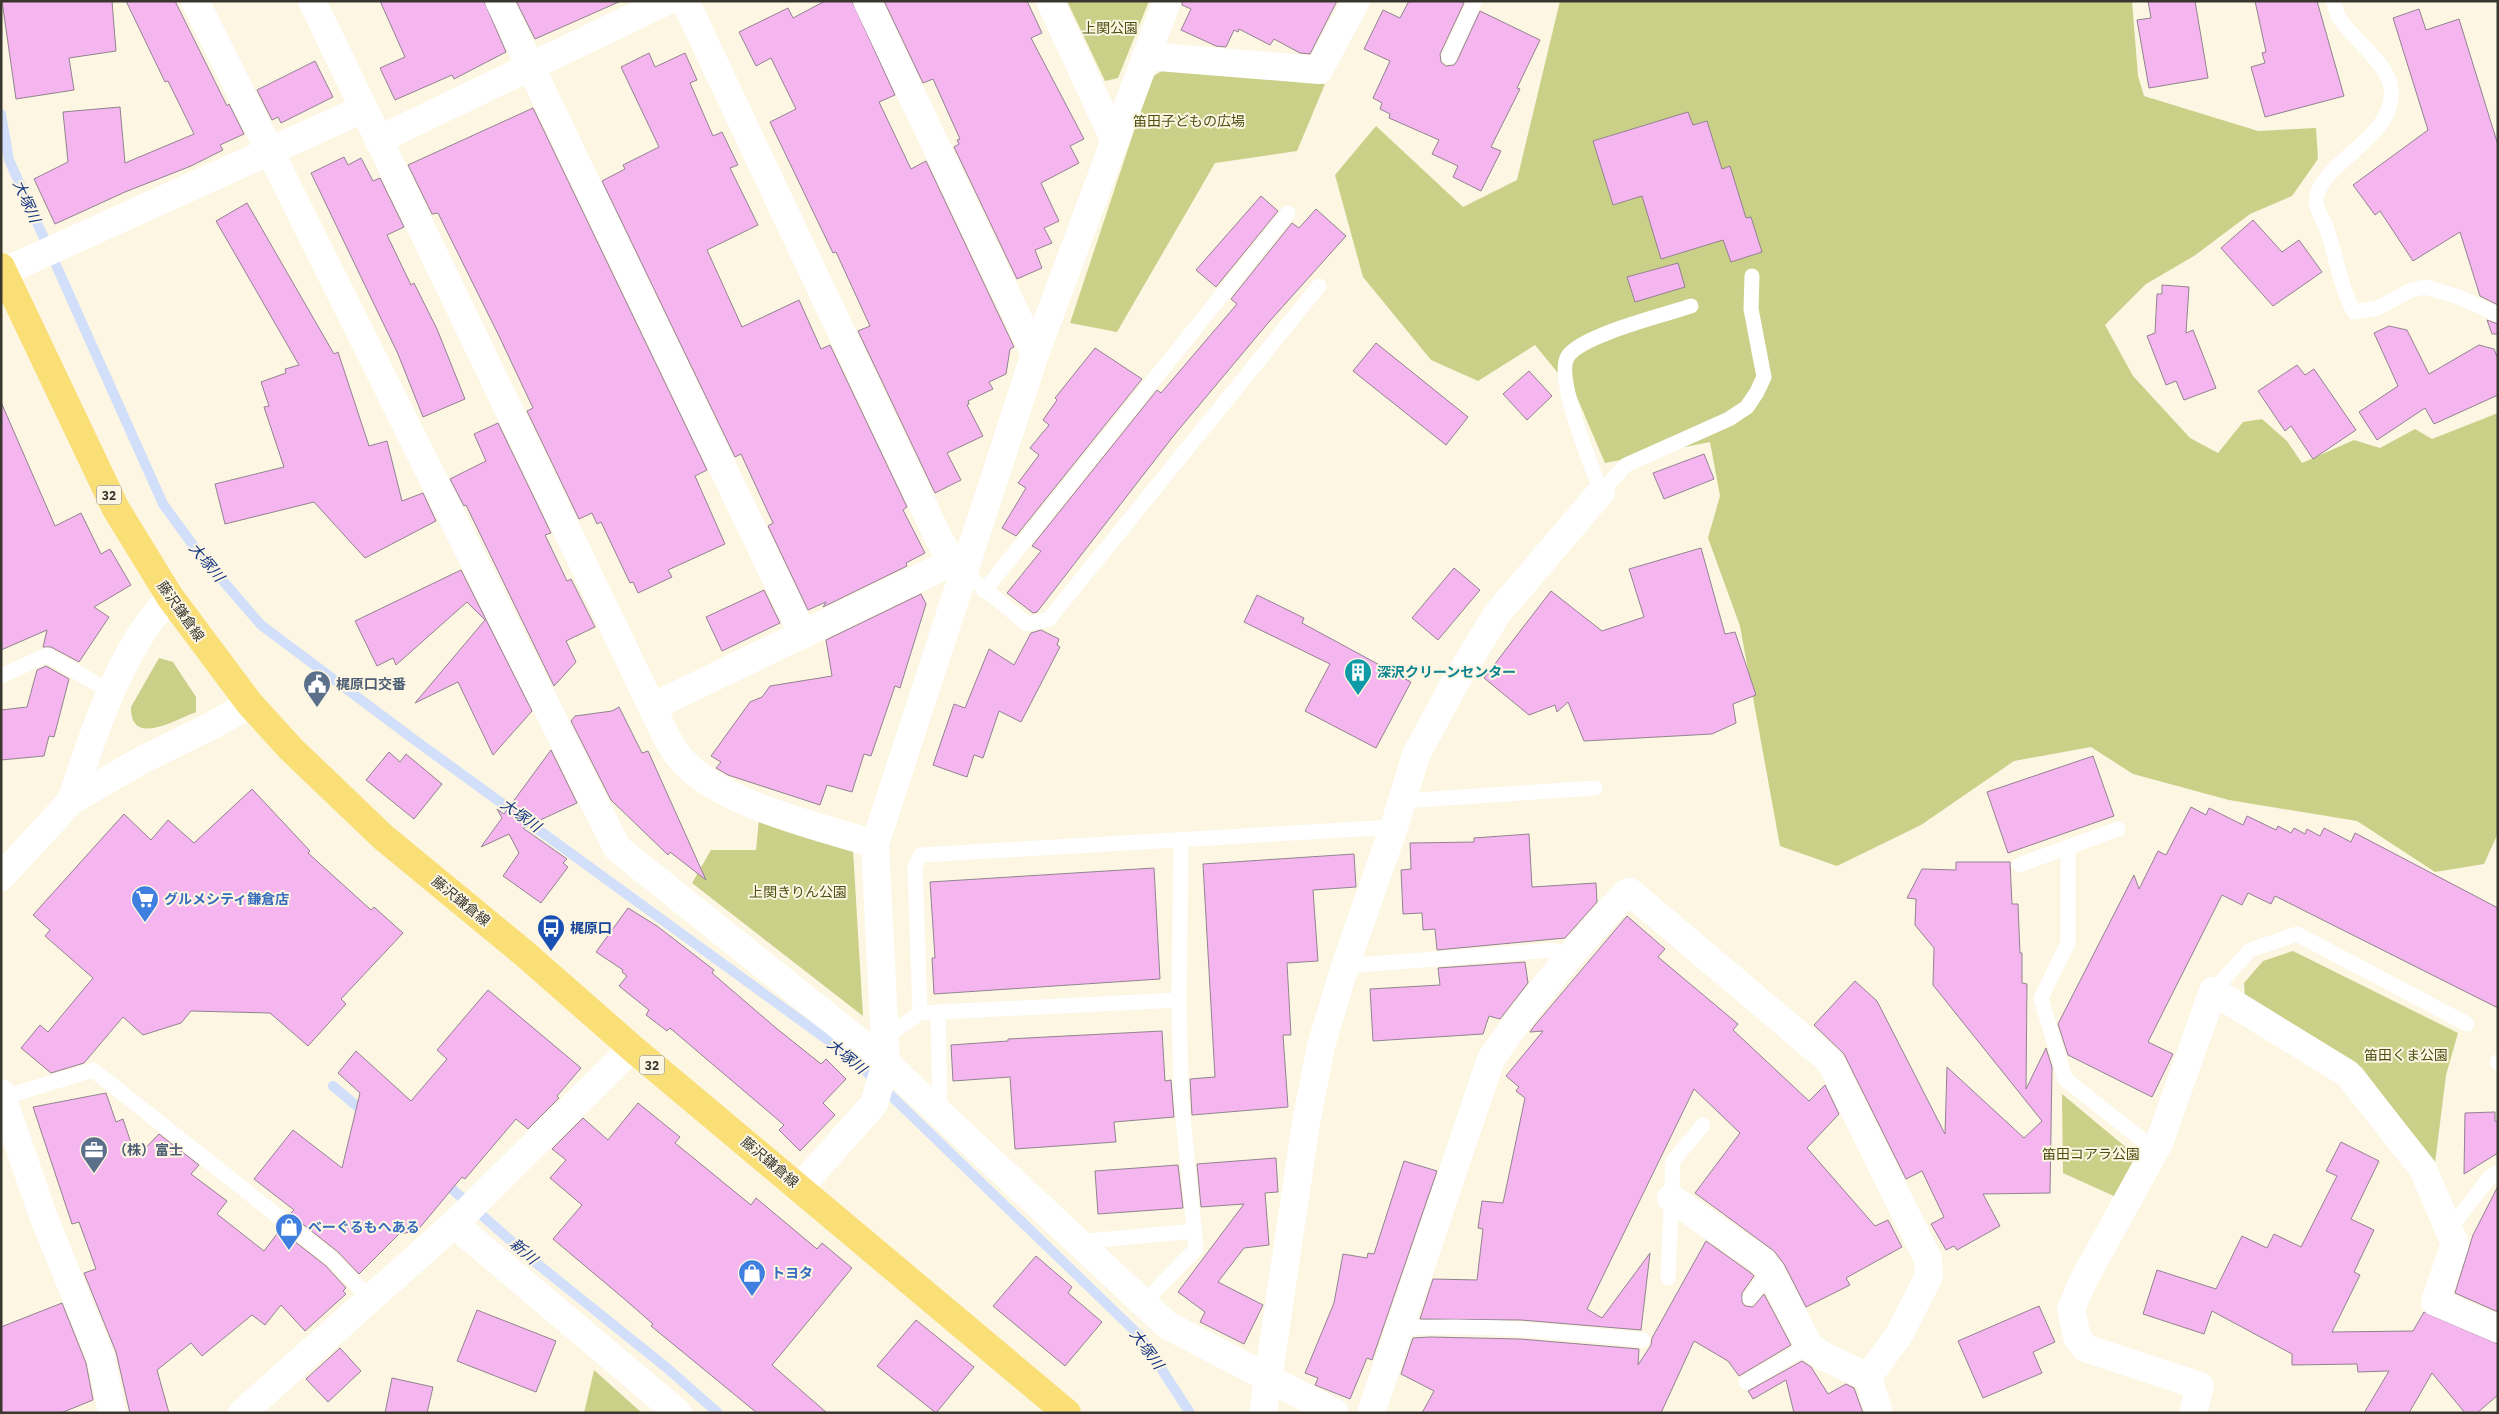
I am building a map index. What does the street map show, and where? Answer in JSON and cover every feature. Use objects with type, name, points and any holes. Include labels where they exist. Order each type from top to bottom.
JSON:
[{"type":"main road","name":"藤沢鎌倉線","points":[[2,269],[116,510],[170,597],[250,704],[291,748],[383,837],[525,954],[632,1048],[800,1187],[1067,1413]]},
{"type":"street","points":[[195,1],[617,848],[885,1051],[940,1114],[1167,1325],[1335,1413]]},
{"type":"street","points":[[312,1],[652,707],[679,758],[701,776],[728,793],[764,809],[875,844]]},
{"type":"street","points":[[498,1],[803,635]]},
{"type":"street","points":[[378,140],[667,1]]},
{"type":"street","points":[[685,1],[958,567]]},
{"type":"street","points":[[867,1],[1036,354]]},
{"type":"street","points":[[1050,1],[1114,139]]},
{"type":"street","points":[[800,1187],[874,1104],[885,1051],[875,844],[958,567],[1114,139],[1167,1]]},
{"type":"street","points":[[1146,56],[1319,70],[1356,1]]},
{"type":"street","points":[[2,269],[270,152],[363,109]]},
{"type":"street","points":[[1263,1413],[1306,1122],[1321,1046],[1345,966],[1394,827],[1416,755],[1452,688],[1497,614],[1601,492]]},
{"type":"street","points":[[652,707],[803,635],[958,567]]},
{"type":"street","points":[[70,801],[94,732],[111,692],[141,634],[170,597]]},
{"type":"street","points":[[1,877],[70,801],[142,760],[213,725],[250,704]]},
{"type":"street","points":[[1371,1413],[1491,1059],[1516,1022],[1568,956],[1626,892],[1630,892],[1830,1061],[1928,1259],[1929,1276],[1899,1335],[1868,1377]]},
{"type":"street","points":[[2193,1413],[2200,1386],[2085,1348],[2077,1337],[2072,1322],[2071,1309],[2083,1281],[2155,1150],[2213,992],[2348,1074],[2423,1169],[2455,1244],[2435,1302],[2498,1329]]},
{"type":"street","points":[[242,1413],[454,1224],[632,1048]]},
{"type":"street","points":[[2,1095],[42,1213],[101,1358],[112,1413]]},
{"type":"street","points":[[1671,1198],[1762,1261],[1770,1271],[1809,1346],[1823,1356],[1868,1377],[1879,1413]]},
{"type":"street","points":[[454,1224],[678,1413]]},
{"type":"lane","points":[[1449,56],[1475,1]]},
{"type":"lane","points":[[2333,1],[2338,17],[2380,66],[2391,86],[2392,102],[2386,115],[2371,136],[2320,187],[2316,201],[2326,227],[2344,292],[2354,312],[2378,308],[2411,290],[2425,287],[2459,297],[2498,315]]},
{"type":"lane","points":[[984,590],[1288,213]]},
{"type":"lane","points":[[1691,306],[1584,341],[1567,356],[1564,371],[1568,397],[1601,492],[1626,465],[1729,419],[1747,407],[1764,377],[1751,309],[1752,276]]},
{"type":"lane","points":[[958,567],[1028,624],[1048,620],[1318,286]]},
{"type":"lane","points":[[1,676],[47,655],[111,692]]},
{"type":"lane","points":[[1402,801],[1595,788]]},
{"type":"lane","points":[[920,1013],[915,866],[921,855],[1394,827]]},
{"type":"lane","points":[[2019,865],[2118,829]]},
{"type":"lane","points":[[1143,1303],[1196,1249],[1181,1096],[1179,1000],[1181,839]]},
{"type":"lane","points":[[2068,847],[2068,943],[2041,998],[2065,1079],[2155,1150]]},
{"type":"lane","points":[[2213,992],[2250,950],[2297,934],[2467,1024]]},
{"type":"lane","points":[[1345,966],[1553,950],[1568,956]]},
{"type":"lane","points":[[885,1051],[920,1013],[1179,1000]]},
{"type":"lane","points":[[938,1012],[940,1114]]},
{"type":"lane","points":[[2,1095],[94,1070],[332,1259],[370,1299]]},
{"type":"lane","points":[[1668,1278],[1673,1161],[1703,1125]]},
{"type":"lane","points":[[2449,1230],[2490,1178],[2498,1172]]},
{"type":"lane","points":[[1078,1242],[1194,1231]]},
{"type":"lane","points":[[1750,1298],[1770,1271]]},
{"type":"lane","points":[[1399,1329],[1449,1325],[1478,1326],[1643,1340]]},
{"type":"lane","points":[[1746,1382],[1809,1346]]},
{"type":"green space","name":"上関公園","points":[[1067,1],[1149,1],[1118,78],[1105,81]]},
{"type":"green space","points":[[1560,1],[2132,1],[2138,76],[2144,96],[2258,131],[2316,128],[2318,159],[2292,196],[2250,214],[2194,256],[2146,284],[2105,325],[2133,376],[2190,438],[2218,453],[2243,422],[2262,419],[2287,441],[2302,463],[2354,440],[2380,448],[2415,429],[2432,439],[2498,413],[2498,833],[2484,864],[2435,872],[2357,821],[2229,800],[2133,774],[2091,747],[2014,761],[1921,825],[1837,866],[1780,846],[1740,626],[1708,538],[1720,496],[1710,442],[1605,463],[1576,395],[1535,345],[1478,381],[1431,360],[1363,277],[1335,175],[1376,126],[1463,207],[1517,180]]},
{"type":"green space","name":"笛田子どもの広場","points":[[1165,69],[1325,84],[1297,151],[1215,163],[1117,332],[1070,323],[1152,77]]},
{"type":"green space","points":[[159,658],[173,662],[196,697],[196,712],[156,728],[146,728],[138,726],[133,719],[131,707]]},
{"type":"green space","name":"上関きりん公園","points":[[759,819],[853,850],[863,1016],[692,883],[711,850],[756,850]]},
{"type":"green space","name":"笛田くま公園","points":[[2293,951],[2458,1033],[2446,1075],[2435,1163],[2362,1068],[2245,998],[2244,983],[2263,961]]},
{"type":"green space","name":"笛田コアラ公園","points":[[2062,1094],[2134,1154],[2131,1171],[2116,1197],[2063,1173]]},
{"type":"green space","points":[[594,1370],[642,1413],[584,1413]]},
{"type":"building","points":[[2,1],[112,1],[116,51],[69,58],[74,90],[16,99]]},
{"type":"building","points":[[126,1],[175,1],[227,106],[229,104],[244,134],[220,145],[223,150],[191,166],[125,192],[55,224],[34,179],[68,162],[63,112],[120,107],[125,163],[194,134],[168,81],[165,82]]},
{"type":"building","points":[[380,1],[484,1],[506,52],[454,79],[452,75],[395,100],[380,68],[405,57]]},
{"type":"building","points":[[516,1],[621,1],[535,39]]},
{"type":"building","points":[[825,1],[852,1],[895,95],[879,102],[911,169],[926,161],[1014,347],[1010,349],[1006,374],[989,382],[993,389],[968,401],[969,404],[967,405],[983,436],[947,453],[961,480],[935,493],[858,331],[870,326],[836,252],[833,253],[770,122],[796,109],[771,58],[756,66],[739,32],[788,8],[793,18]]},
{"type":"building","points":[[884,1],[1027,1],[1042,33],[1031,38],[1084,139],[1070,146],[1079,163],[1041,183],[1059,221],[1044,228],[1052,243],[1035,250],[1042,268],[1017,279],[954,147],[959,144],[957,140],[960,139],[933,79],[923,83]]},
{"type":"building","points":[[1182,1],[1337,1],[1310,54],[1300,53],[1274,39],[1270,45],[1239,29],[1238,32],[1234,30],[1226,47],[1216,46],[1181,30],[1191,9],[1182,5]]},
{"type":"building","points":[[1409,1],[1459,1],[1464,3],[1440,54],[1441,62],[1446,66],[1454,65],[1457,61],[1480,11],[1540,40],[1517,88],[1520,89],[1491,147],[1501,151],[1481,191],[1453,177],[1458,166],[1432,154],[1439,140],[1389,118],[1390,114],[1380,109],[1382,103],[1373,98],[1390,61],[1364,49],[1383,10],[1400,18]]},
{"type":"building","points":[[2148,1],[2195,1],[2208,78],[2149,88],[2137,20],[2151,18]]},
{"type":"building","points":[[2255,1],[2317,1],[2344,96],[2265,117],[2251,67],[2265,63],[2262,53],[2266,52]]},
{"type":"building","points":[[2419,9],[2426,30],[2459,19],[2498,145],[2498,305],[2480,296],[2460,232],[2413,261],[2380,211],[2375,215],[2353,185],[2428,130],[2393,18]]},
{"type":"building","points":[[649,53],[655,67],[685,53],[697,80],[690,83],[713,136],[722,132],[738,165],[730,168],[758,225],[707,250],[742,327],[799,300],[821,349],[830,345],[907,507],[903,510],[925,553],[906,563],[907,566],[823,607],[826,602],[808,610],[768,526],[773,523],[741,454],[735,457],[602,181],[625,169],[623,165],[659,147],[621,67]]},
{"type":"building","points":[[315,61],[333,97],[281,123],[278,117],[272,120],[257,90]]},
{"type":"building","points":[[533,108],[707,470],[695,476],[725,544],[668,570],[672,577],[638,593],[633,582],[630,583],[601,522],[597,524],[592,513],[579,519],[527,411],[533,408],[499,336],[438,213],[432,214],[408,165]]},
{"type":"building","points":[[1688,112],[1693,125],[1707,121],[1722,169],[1730,166],[1746,218],[1751,217],[1762,252],[1731,262],[1723,240],[1661,259],[1642,196],[1613,205],[1593,141]]},
{"type":"building","points":[[344,157],[348,165],[361,158],[373,181],[380,178],[404,227],[387,235],[411,285],[414,283],[437,329],[465,399],[423,417],[398,354],[311,173]]},
{"type":"building","points":[[1261,196],[1278,211],[1216,287],[1196,270]]},
{"type":"building","points":[[247,203],[334,354],[338,352],[369,446],[387,441],[402,501],[423,493],[436,521],[365,558],[314,502],[225,524],[215,484],[284,467],[264,407],[269,406],[261,382],[286,373],[285,369],[299,365],[216,221]]},
{"type":"building","points":[[1316,209],[1346,236],[1268,323],[1175,434],[1037,612],[1033,613],[1007,593],[1041,551],[1032,546],[1157,390],[1161,393],[1237,304],[1231,299],[1292,223],[1299,228]]},
{"type":"building","points":[[2253,220],[2282,252],[2299,240],[2322,272],[2273,306],[2221,248]]},
{"type":"building","points":[[1678,263],[1685,287],[1635,302],[1627,277]]},
{"type":"building","points":[[2162,285],[2189,287],[2186,333],[2193,330],[2216,388],[2184,400],[2176,381],[2166,385],[2147,336],[2155,333],[2157,294],[2162,294]]},
{"type":"building","points":[[2487,320],[2498,324],[2498,334],[2492,334]]},
{"type":"building","points":[[2389,326],[2407,330],[2429,374],[2479,345],[2494,349],[2498,359],[2498,395],[2434,424],[2425,408],[2377,440],[2359,412],[2398,386],[2374,333]]},
{"type":"building","points":[[1376,343],[1468,417],[1446,445],[1353,371]]},
{"type":"building","points":[[1095,348],[1142,379],[1016,536],[1002,528],[1026,488],[1018,483],[1039,455],[1030,448],[1049,425],[1043,420],[1057,400],[1055,398]]},
{"type":"building","points":[[2297,365],[2305,375],[2314,369],[2356,430],[2313,459],[2291,426],[2285,431],[2258,391]]},
{"type":"building","points":[[1529,371],[1552,396],[1527,420],[1503,394]]},
{"type":"building","points":[[1,402],[55,526],[81,513],[101,554],[110,549],[131,585],[94,607],[109,617],[79,662],[51,647],[43,647],[47,630],[1,650]]},
{"type":"building","points":[[498,423],[551,533],[545,535],[567,581],[571,579],[595,627],[566,641],[576,662],[554,686],[466,505],[464,506],[450,479],[486,461],[474,434]]},
{"type":"building","points":[[1704,454],[1714,479],[1664,499],[1653,473]]},
{"type":"building","points":[[1701,548],[1725,634],[1735,632],[1756,695],[1733,704],[1736,723],[1712,734],[1584,741],[1568,702],[1557,712],[1555,705],[1529,715],[1484,678],[1551,591],[1602,631],[1644,617],[1629,569]]},
{"type":"building","points":[[1454,568],[1480,590],[1438,640],[1412,618]]},
{"type":"building","points":[[461,570],[532,711],[493,755],[458,682],[415,703],[485,620],[467,602],[396,665],[393,658],[377,666],[355,621]]},
{"type":"building","points":[[764,590],[780,623],[722,651],[706,617]]},
{"type":"building","points":[[921,594],[926,604],[900,688],[895,686],[871,756],[864,754],[852,792],[827,785],[820,805],[728,775],[716,768],[721,762],[711,756],[750,702],[762,697],[770,686],[832,676],[826,640]]},
{"type":"building","name":"深沢クリーンセンター","points":[[1257,595],[1304,618],[1302,623],[1411,682],[1376,748],[1305,711],[1330,664],[1244,622]]},
{"type":"building","points":[[1041,630],[1059,639],[1057,645],[1060,647],[1021,722],[999,711],[983,758],[974,755],[967,777],[933,765],[954,704],[965,708],[989,649],[1014,665],[1031,633]]},
{"type":"building","points":[[46,666],[69,679],[54,737],[49,736],[44,756],[1,760],[1,710],[27,707],[37,670]]},
{"type":"building","points":[[619,707],[642,753],[648,751],[706,880],[670,852],[668,855],[611,800],[571,721],[575,716],[612,711]]},
{"type":"building","points":[[551,750],[577,803],[523,828],[567,859],[563,863],[568,867],[541,903],[503,876],[519,853],[509,834],[481,847],[502,818],[497,809],[504,814]]},
{"type":"building","points":[[389,752],[400,762],[406,754],[442,784],[414,819],[366,780]]},
{"type":"building","points":[[2093,756],[2114,816],[2008,853],[1987,792]]},
{"type":"building","points":[[252,789],[310,851],[308,853],[371,910],[374,907],[403,933],[341,999],[346,1004],[308,1046],[270,1013],[191,1011],[181,1023],[143,1035],[123,1017],[84,1063],[51,1073],[21,1048],[40,1025],[48,1032],[93,978],[45,936],[50,930],[33,915],[124,814],[151,840],[168,820],[194,843]]},
{"type":"building","points":[[2191,807],[2206,815],[2209,808],[2243,825],[2247,816],[2276,830],[2278,826],[2291,833],[2294,828],[2305,834],[2307,829],[2320,836],[2324,828],[2351,842],[2355,833],[2498,908],[2498,1008],[2275,896],[2271,904],[2248,893],[2242,905],[2222,895],[2148,1042],[2173,1054],[2152,1097],[2068,1055],[2058,1024],[2134,875],[2139,889],[2158,851],[2166,855]]},
{"type":"building","points":[[1529,834],[1532,887],[1596,883],[1597,902],[1565,938],[1437,950],[1435,929],[1423,930],[1422,913],[1403,914],[1401,870],[1411,869],[1410,843],[1474,842],[1474,838]]},
{"type":"building","points":[[1354,854],[1356,887],[1313,890],[1318,961],[1287,963],[1291,1035],[1283,1035],[1288,1107],[1192,1115],[1190,1079],[1215,1077],[1203,864]]},
{"type":"building","points":[[1956,862],[2010,862],[2012,904],[2018,904],[2020,953],[2022,953],[2022,983],[2027,984],[2026,1089],[2046,1048],[2052,1067],[2050,1193],[1983,1194],[2000,1226],[1957,1250],[1954,1246],[1946,1250],[1931,1224],[1944,1217],[1922,1171],[1906,1179],[1844,1054],[1814,1025],[1855,981],[1877,1001],[1945,1134],[1947,1067],[2024,1138],[2042,1121],[1933,985],[1934,948],[1915,925],[1916,899],[1907,898],[1922,869],[1956,870]]},
{"type":"building","points":[[1154,868],[1160,979],[934,994],[932,958],[935,958],[930,882]]},
{"type":"building","points":[[628,908],[657,926],[714,970],[712,973],[776,1028],[821,1064],[826,1059],[846,1079],[823,1103],[835,1115],[800,1151],[779,1130],[784,1125],[670,1028],[667,1031],[646,1015],[649,1010],[619,986],[627,976],[622,972],[623,970],[596,952]]},
{"type":"building","points":[[1627,916],[1665,949],[1658,957],[1738,1024],[1733,1030],[1809,1101],[1825,1085],[1839,1114],[1807,1148],[1875,1226],[1888,1220],[1902,1247],[1846,1278],[1850,1285],[1806,1307],[1784,1264],[1774,1251],[1695,1193],[1740,1133],[1694,1089],[1587,1309],[1602,1318],[1650,1253],[1641,1330],[1521,1320],[1420,1319],[1433,1279],[1477,1280],[1483,1229],[1478,1228],[1482,1201],[1503,1203],[1525,1098],[1516,1091],[1519,1087],[1506,1076],[1543,1031],[1530,1032],[1535,1025]]},
{"type":"building","points":[[1525,962],[1528,983],[1500,1019],[1489,1016],[1483,1034],[1373,1041],[1370,989],[1440,985],[1438,968]]},
{"type":"building","points":[[488,990],[581,1068],[557,1096],[559,1098],[528,1129],[516,1119],[465,1179],[462,1177],[417,1231],[399,1234],[359,1274],[338,1252],[290,1214],[294,1210],[254,1179],[293,1130],[342,1168],[360,1093],[338,1073],[356,1051],[411,1101],[447,1059],[437,1050]]},
{"type":"building","points":[[1162,1031],[1165,1081],[1171,1080],[1174,1117],[1114,1122],[1116,1142],[1015,1149],[1010,1077],[953,1081],[951,1045],[1008,1041],[1008,1039]]},
{"type":"building","points":[[106,1093],[116,1122],[123,1119],[136,1158],[159,1134],[199,1165],[191,1174],[227,1201],[217,1214],[264,1251],[280,1230],[326,1266],[346,1288],[343,1291],[346,1294],[305,1331],[281,1305],[265,1325],[252,1315],[202,1356],[191,1343],[157,1370],[169,1413],[130,1413],[116,1352],[84,1273],[96,1269],[79,1222],[72,1224],[33,1107]]},
{"type":"building","points":[[638,1103],[680,1137],[675,1143],[751,1205],[756,1198],[817,1249],[822,1243],[852,1268],[772,1365],[827,1413],[757,1413],[651,1326],[653,1324],[553,1239],[582,1205],[550,1178],[566,1160],[552,1149],[583,1118],[608,1140]]},
{"type":"building","points":[[2495,1112],[2495,1121],[2498,1122],[2498,1153],[2464,1174],[2465,1113]]},
{"type":"building","points":[[2341,1142],[2379,1161],[2351,1219],[2374,1230],[2354,1272],[2360,1275],[2332,1332],[2413,1331],[2424,1312],[2498,1344],[2498,1395],[2477,1413],[2465,1413],[2432,1373],[2409,1413],[2364,1413],[2389,1371],[2358,1372],[2357,1364],[2292,1365],[2292,1354],[2212,1311],[2204,1334],[2143,1314],[2157,1270],[2216,1289],[2242,1236],[2267,1248],[2274,1234],[2301,1247],[2337,1176],[2326,1171]]},
{"type":"building","points":[[1276,1158],[1278,1192],[1265,1193],[1269,1245],[1244,1248],[1218,1282],[1263,1305],[1244,1344],[1200,1322],[1205,1312],[1178,1292],[1244,1204],[1201,1207],[1197,1164]]},
{"type":"building","points":[[1404,1161],[1437,1171],[1372,1360],[1367,1358],[1350,1399],[1315,1385],[1318,1378],[1305,1373],[1334,1303],[1343,1254],[1367,1258],[1368,1253],[1374,1254]]},
{"type":"building","points":[[1178,1165],[1183,1208],[1098,1214],[1095,1171]]},
{"type":"building","points":[[2498,1186],[2498,1312],[2455,1293],[2473,1235]]},
{"type":"building","points":[[1706,1241],[1754,1276],[1742,1293],[1742,1302],[1745,1306],[1753,1307],[1764,1294],[1791,1345],[1739,1376],[1728,1361],[1694,1341],[1661,1413],[1422,1413],[1434,1391],[1401,1374],[1413,1338],[1430,1337],[1520,1339],[1639,1349],[1638,1365],[1651,1345],[1652,1338]]},
{"type":"building","points":[[1036,1256],[1072,1287],[1068,1293],[1102,1322],[1065,1366],[993,1306]]},
{"type":"building","points":[[62,1303],[86,1363],[93,1400],[61,1413],[1,1413],[1,1327]]},
{"type":"building","points":[[2039,1306],[2055,1342],[2033,1352],[2042,1373],[1983,1398],[1958,1341]]},
{"type":"building","points":[[477,1310],[556,1341],[536,1392],[457,1361]]},
{"type":"building","points":[[916,1320],[974,1367],[936,1413],[877,1366]]},
{"type":"building","points":[[340,1348],[361,1371],[328,1402],[306,1379]]},
{"type":"building","points":[[1802,1361],[1811,1367],[1828,1394],[1846,1384],[1854,1388],[1863,1413],[1794,1413],[1786,1380],[1753,1399],[1748,1391]]},
{"type":"building","points":[[392,1378],[433,1387],[427,1413],[385,1413]]},
{"type":"waterway","name":"大塚川","points":[[1,114],[9,160],[163,504],[198,552],[261,625],[412,738],[851,1057],[1140,1336],[1190,1413]]},
{"type":"waterway","name":"新川","points":[[333,1086],[366,1114]]},
{"type":"waterway","name":"新川","points":[[443,1181],[535,1262],[667,1368],[718,1413]]},
{"type":"place","name":"深沢クリーンセンター","points":[[1358,696]]},
{"type":"place","name":"梶原口交番","points":[[317,708]]},
{"type":"place","name":"グルメシティ鎌倉店","points":[[145,923]]},
{"type":"place","name":"梶原口","points":[[551,952]]},
{"type":"place","name":"（株）富士","points":[[94,1174]]},
{"type":"place","name":"べーぐるもへある","points":[[289,1251]]},
{"type":"place","name":"トヨタ","points":[[752,1297]]}]
